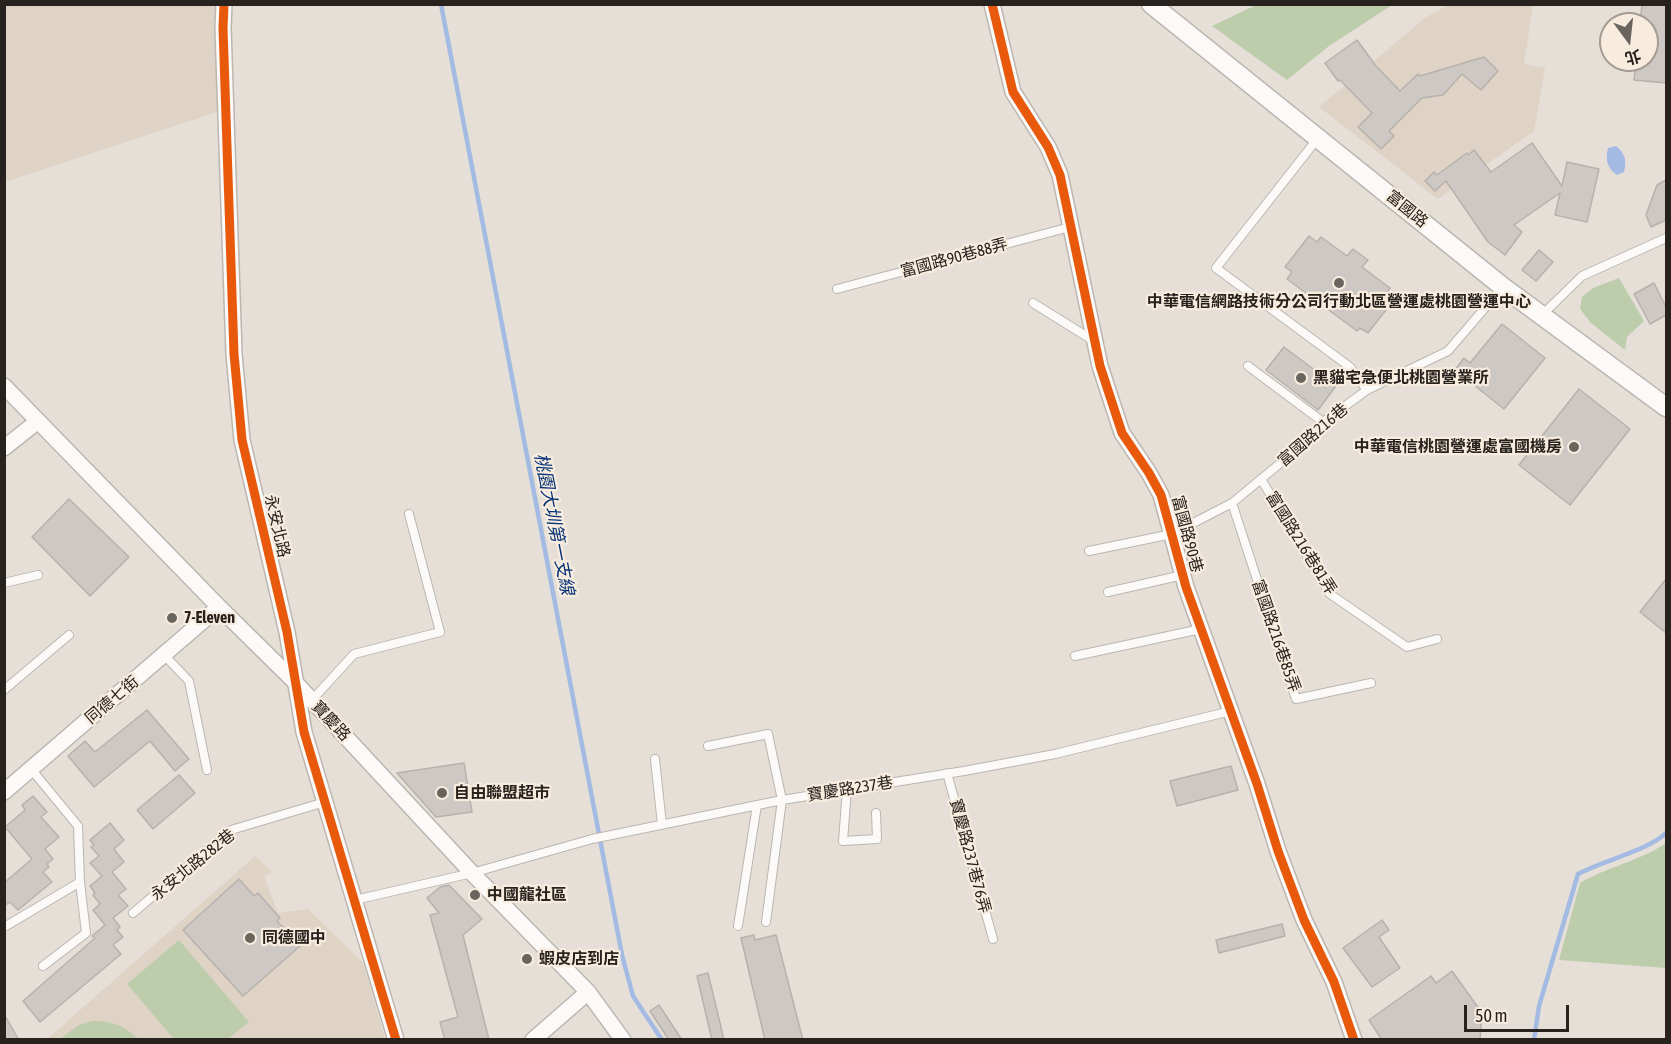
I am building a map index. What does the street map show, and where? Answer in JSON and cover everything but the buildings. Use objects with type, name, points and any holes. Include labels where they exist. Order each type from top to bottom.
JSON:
[{"type":"street","name":"永安北路","points":[[224,4],[223,40],[234,354],[242,440],[287,632],[293,680],[304,732],[396,1040]]},
{"type":"street","name":"富國路90巷","points":[[992,4],[1013,92],[1048,147],[1060,175],[1100,366],[1122,433],[1161,495],[1183,575],[1289,881],[1304,920],[1334,982],[1354,1040]]},
{"type":"street","name":"富國路","points":[[1151,4],[1503,287],[1666,407]]},
{"type":"street","name":"寶慶路","points":[[4,386],[293,680],[472,873],[588,992],[622,1040]]},
{"type":"street","points":[[4,448],[38,421]]},
{"type":"street","name":"同德七街","points":[[4,792],[219,607]]},
{"type":"street","points":[[532,1040],[588,992]]},
{"type":"lane","points":[[1318,138],[1216,268],[1350,366],[1367,390]]},
{"type":"lane","name":"富國路90巷88弄","points":[[837,289],[1070,227]]},
{"type":"lane","points":[[1542,315],[1582,276],[1666,238]]},
{"type":"lane","name":"富國路216巷","points":[[1089,551],[1172,534],[1232,503],[1317,433],[1323,422],[1367,390],[1448,351],[1503,287]]},
{"type":"lane","points":[[1033,303],[1095,342]]},
{"type":"lane","points":[[1248,366],[1323,422]]},
{"type":"lane","name":"富國路216巷81弄","points":[[1261,479],[1330,594],[1407,647],[1437,639]]},
{"type":"lane","name":"富國路216巷85弄","points":[[1232,503],[1296,699],[1371,683]]},
{"type":"lane","points":[[312,700],[354,654],[440,632],[409,514]]},
{"type":"lane","points":[[4,583],[38,575]]},
{"type":"lane","points":[[1108,592],[1183,575]]},
{"type":"lane","points":[[1076,656],[1201,629]]},
{"type":"lane","points":[[4,690],[69,635]]},
{"type":"lane","points":[[164,656],[189,681],[207,770]]},
{"type":"lane","name":"寶慶路237巷","points":[[355,900],[472,873],[592,839],[782,800],[1055,754],[1231,711]]},
{"type":"lane","points":[[708,746],[768,734],[782,800],[766,922]]},
{"type":"lane","points":[[655,759],[662,825]]},
{"type":"lane","points":[[31,769],[78,826],[80,882],[86,933],[43,966]]},
{"type":"lane","name":"寶慶路237巷76弄","points":[[948,773],[993,939]]},
{"type":"lane","points":[[847,789],[843,841],[877,839],[876,813]]},
{"type":"lane","name":"永安北路282巷","points":[[133,913],[231,830],[325,802]]},
{"type":"lane","points":[[738,926],[757,805]]},
{"type":"lane","points":[[6,927],[80,882]]},
{"type":"shaded area","points":[[4,5],[218,5],[223,110],[5,182]]},
{"type":"shaded area","points":[[1448,5],[1533,5],[1524,64],[1545,68],[1534,131],[1438,199],[1319,107],[1425,18]]},
{"type":"shaded area","name":"同德國中","points":[[255,856],[272,872],[264,876],[278,913],[308,909],[363,963],[385,1039],[46,1040]]},
{"type":"green space","points":[[1256,5],[1392,5],[1329,46],[1287,80],[1212,26]]},
{"type":"green space","points":[[1619,278],[1644,321],[1627,337],[1625,350],[1591,323],[1580,309],[1582,297],[1593,288]]},
{"type":"green space","points":[[1666,843],[1666,968],[1559,960],[1580,883],[1645,855]]},
{"type":"green space","points":[[179,940],[249,1022],[228,1039],[174,1039],[127,984]]},
{"type":"green space","points":[[92,1021],[117,1025],[128,1030],[138,1039],[60,1039],[79,1025]]},
{"type":"water","points":[[1616,146],[1623,154],[1625,164],[1624,172],[1617,175],[1609,166],[1607,156],[1608,148]]},
{"type":"waterway","name":"桃園大圳第一支線","points":[[441,4],[622,955],[633,996],[662,1040]]},
{"type":"waterway","points":[[1534,1040],[1539,1006],[1578,874],[1648,845],[1666,833]]},
{"type":"cycle path","points":[[224,4],[234,354],[242,440],[287,632],[304,732],[396,1040]]},
{"type":"cycle path","points":[[992,4],[1013,92],[1048,147],[1060,175],[1100,366],[1122,433],[1161,495],[1186,587],[1257,784],[1278,851],[1304,920],[1334,982],[1354,1040]]},
{"type":"place","name":"中華電信網路技術分公司行動北區營運處桃園營運中心","points":[[1339,283]]},
{"type":"place","name":"黑貓宅急便北桃園營業所","points":[[1301,378]]},
{"type":"place","name":"中華電信桃園營運處富國機房","points":[[1574,447]]},
{"type":"place","name":"7-Eleven","points":[[172,618]]},
{"type":"place","name":"自由聯盟超市","points":[[442,793]]},
{"type":"place","name":"中國龍社區","points":[[475,895]]},
{"type":"place","name":"同德國中","points":[[250,938]]},
{"type":"place","name":"蝦皮店到店","points":[[527,959]]}]
